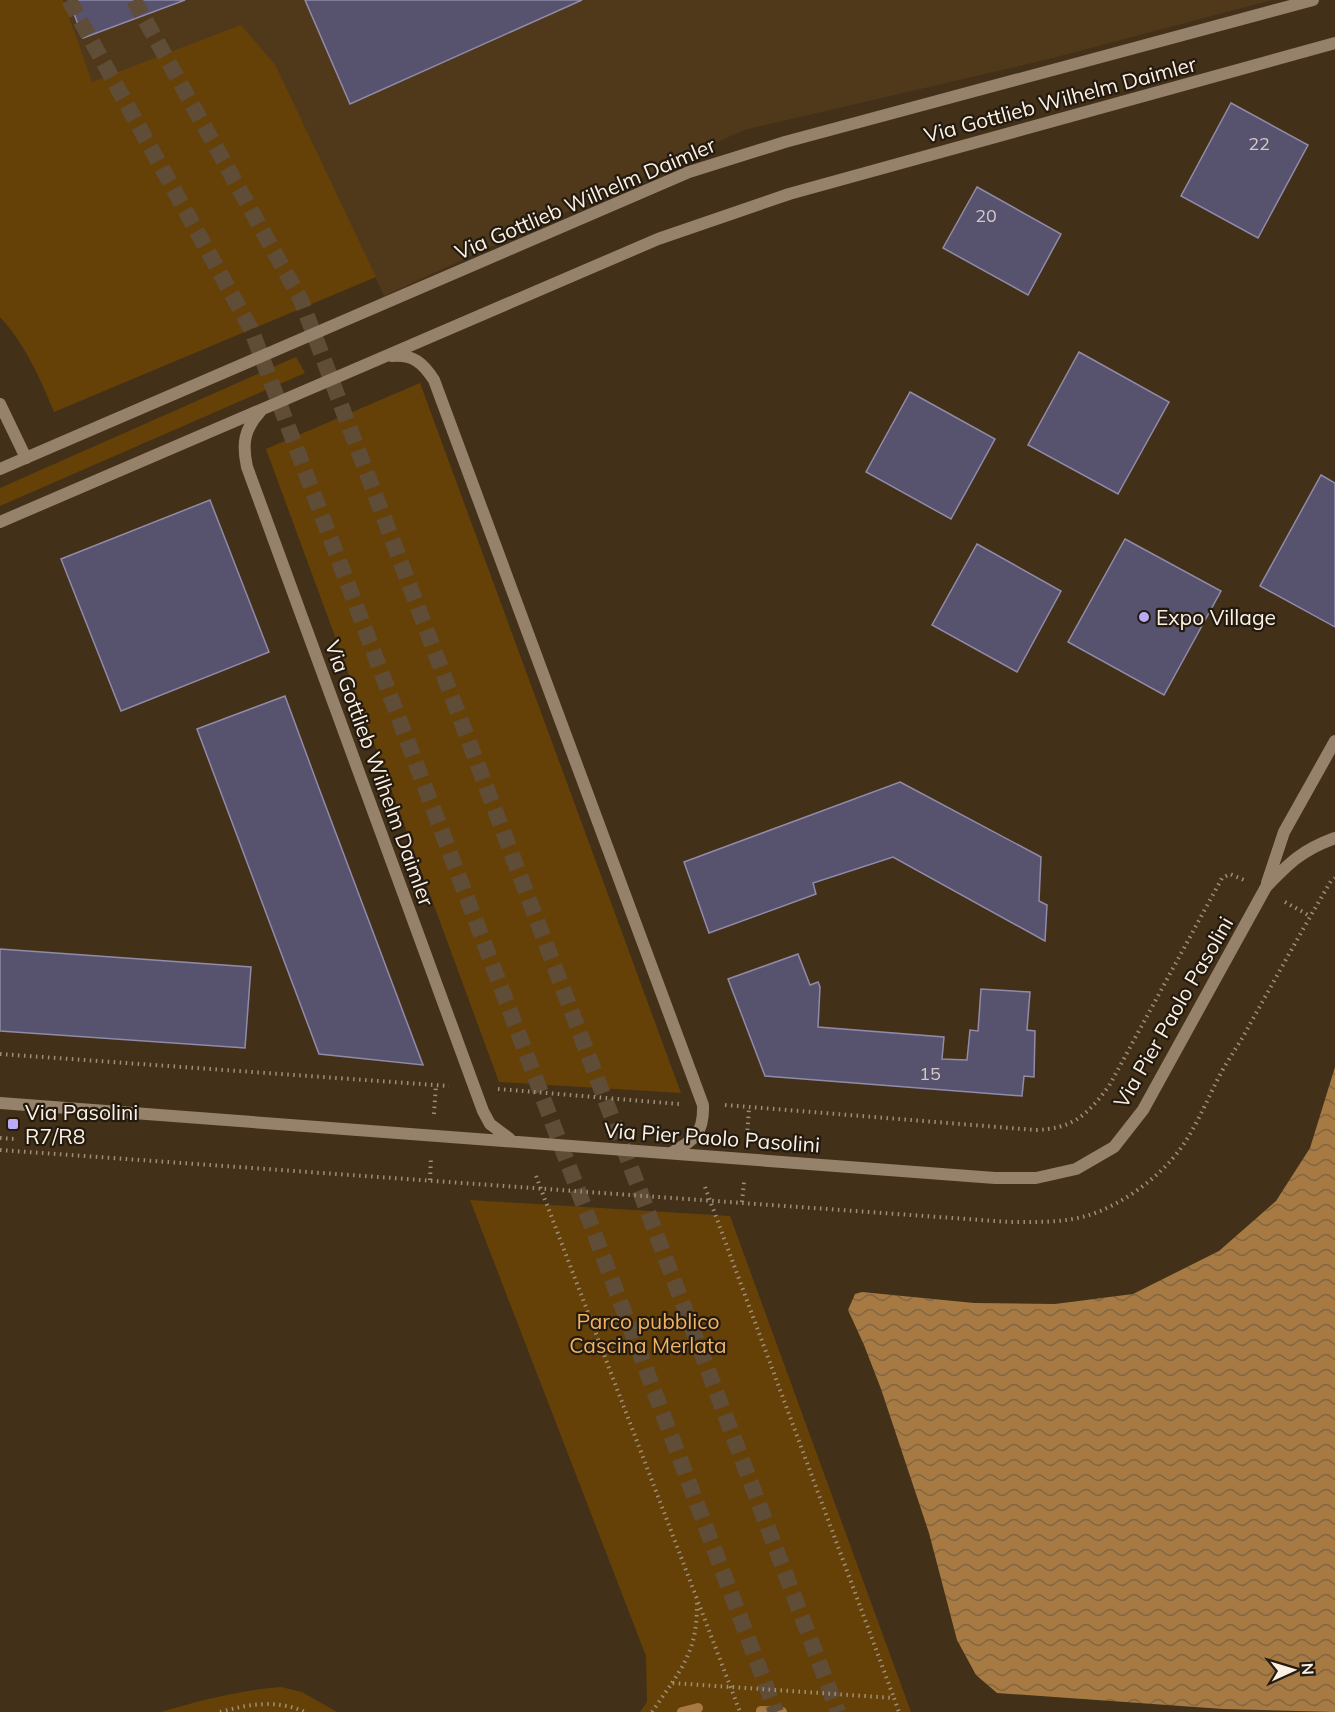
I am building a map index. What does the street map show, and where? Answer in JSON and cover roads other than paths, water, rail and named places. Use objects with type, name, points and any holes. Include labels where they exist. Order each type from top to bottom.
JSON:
[{"type":"street","name":"Via Gottlieb Wilhelm Daimler","points":[[0,469],[689,172],[785,142],[1313,0]]},
{"type":"street","name":"Via Gottlieb Wilhelm Daimler","points":[[0,522],[658,240],[789,194],[1335,43]]},
{"type":"street","points":[[385,356],[411,357],[421,363],[434,380],[703,1105],[704,1119],[700,1132],[689,1143],[670,1153]]},
{"type":"street","points":[[0,404],[26,458]]},
{"type":"street","name":"Via Gottlieb Wilhelm Daimler","points":[[263,409],[248,428],[244,440],[247,467],[483,1111],[490,1124],[514,1142]]},
{"type":"street","name":"Via Pier Paolo Pasolini","points":[[0,1103],[995,1178],[1036,1178],[1076,1169],[1114,1147],[1143,1110],[1266,887],[1284,832],[1335,741]]},
{"type":"street","name":"Via Pier Paolo Pasolini","points":[[1266,887],[1293,859],[1335,838]]},
{"type":"water","points":[[1335,1067],[1335,1712],[1223,1709],[997,1693],[976,1675],[957,1640],[929,1533],[881,1389],[848,1310],[855,1294],[862,1292],[974,1303],[1055,1304],[1133,1294],[1219,1251],[1276,1201],[1310,1148]]},
{"type":"waterway","points":[[682,1712],[698,1708]]},
{"type":"waterway","points":[[761,1711],[782,1712]]},
{"type":"tunnel","points":[[69,0],[251,329],[776,1712]]},
{"type":"tunnel","points":[[134,0],[301,300],[838,1712]]},
{"type":"place","name":"Expo Village","points":[[1144,617]]},
{"type":"place","name":"Via Pasolini R7/R8","points":[[13,1124]]},
{"type":"park label","name":"Parco pubblico Cascina Merlata","points":[[648,1333]]}]
